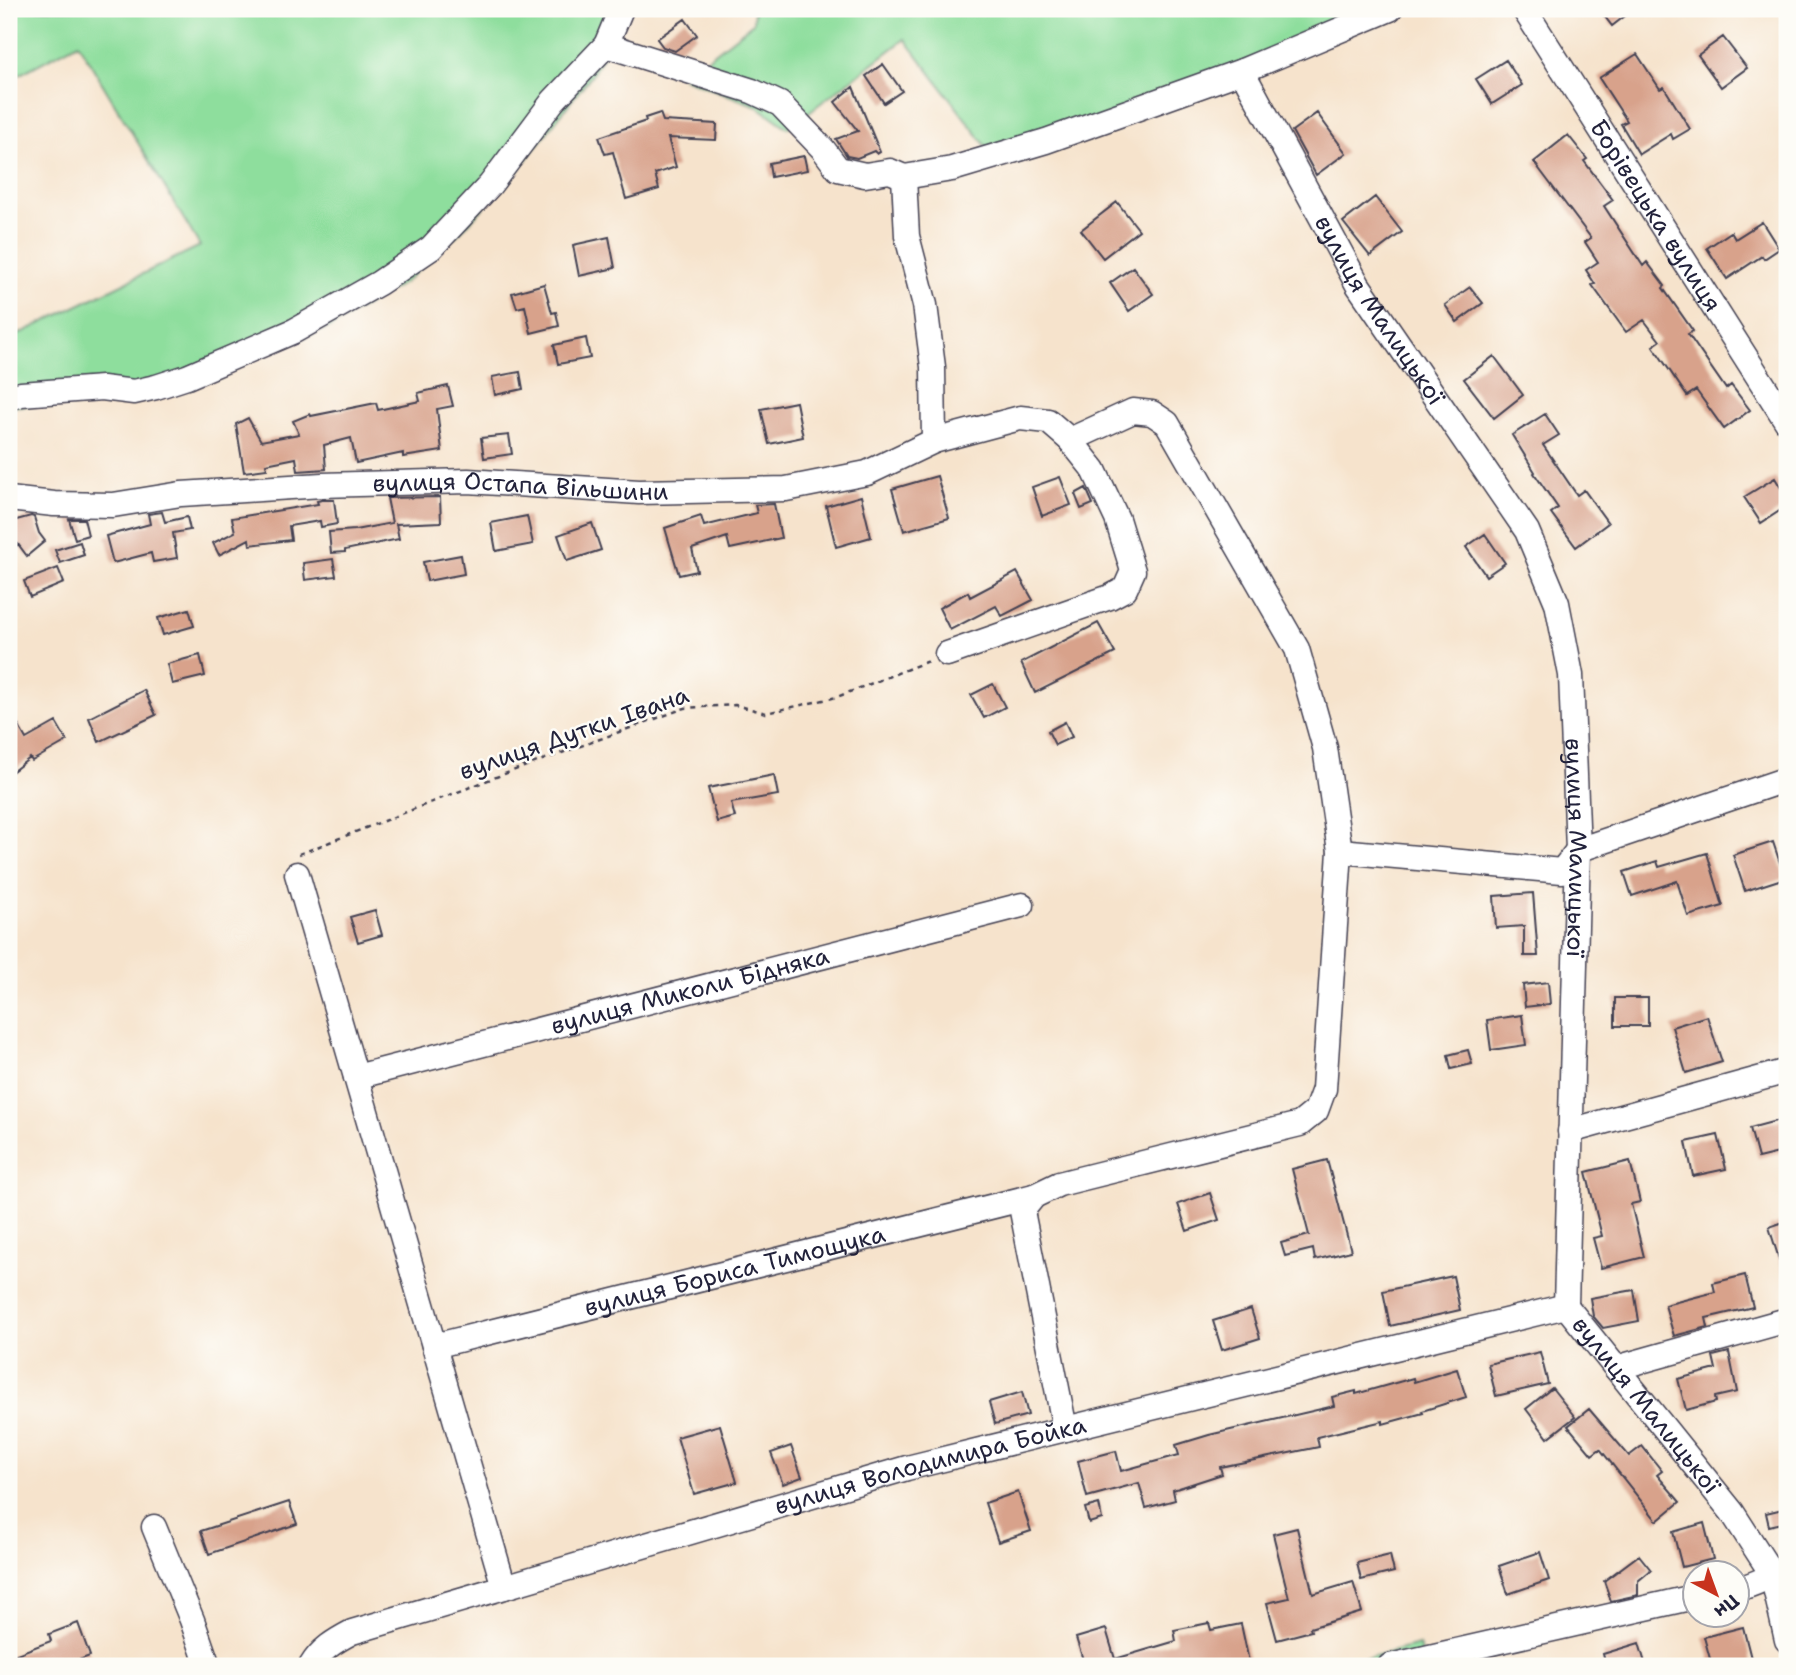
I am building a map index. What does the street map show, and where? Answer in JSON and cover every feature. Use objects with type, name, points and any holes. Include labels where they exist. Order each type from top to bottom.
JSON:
[{"type":"street","points":[[9,398],[22,394],[102,388],[134,392],[156,387],[187,377],[294,331],[379,283],[430,248],[490,185],[553,101],[606,45],[621,9]]},
{"type":"street","points":[[606,45],[752,90],[780,104],[823,149],[838,169],[864,175],[890,171],[904,177],[952,169],[1046,141],[1242,71],[1390,9]]},
{"type":"street","name":"Борівецька вулиця","points":[[1524,9],[1787,422]]},
{"type":"street","name":"вулиця Малицької","points":[[1242,71],[1358,285],[1527,531],[1557,603],[1571,675],[1578,850],[1566,1306],[1780,1572],[1787,1640]]},
{"type":"street","points":[[904,177],[907,236],[925,305],[933,367],[934,441]]},
{"type":"street","name":"вулиця Бориса Тимощука","points":[[434,1346],[1034,1196],[1059,1184],[1300,1124],[1315,1111],[1324,1090],[1340,852],[1325,748],[1297,649],[1167,423],[1152,413],[1133,411],[1070,440]]},
{"type":"street","name":"вулиця Остапа Вільшини","points":[[9,499],[54,504],[113,505],[181,494],[322,485],[468,481],[639,492],[786,489],[867,473],[934,441],[1020,418],[1048,421],[1070,440]]},
{"type":"street","points":[[947,654],[1110,597],[1125,589],[1133,572],[1117,519],[1094,470],[1070,440]]},
{"type":"street","points":[[1340,852],[1562,871],[1578,850],[1787,779]]},
{"type":"street","points":[[296,865],[504,1587]]},
{"type":"street","name":"вулиця Миколи Бідняка","points":[[356,1077],[1022,905]]},
{"type":"street","points":[[1570,1131],[1787,1071]]},
{"type":"street","points":[[1034,1196],[1022,1211],[1065,1429]]},
{"type":"street","name":"вулиця Володимира Бойка","points":[[311,1666],[331,1644],[352,1632],[907,1468],[1566,1306]]},
{"type":"street","points":[[1616,1368],[1787,1320]]},
{"type":"street","points":[[155,1527],[208,1666]]},
{"type":"street","points":[[1750,1585],[1780,1572]]},
{"type":"street","points":[[1390,1666],[1680,1600]]},
{"type":"path","name":"вулиця Дутки Івана","points":[[296,865],[496,777],[685,708],[735,705],[766,713],[837,697],[947,654]]},
{"type":"green space","points":[[9,9],[629,9],[593,73],[511,179],[458,234],[405,282],[331,327],[162,394],[9,407],[9,339],[200,246],[78,43],[9,80]]},
{"type":"green space","points":[[754,9],[1409,9],[995,158],[905,39],[788,128],[757,106],[683,78],[753,23]]},
{"type":"green space","points":[[1419,1645],[1424,1666],[1334,1666]]},
{"type":"building","points":[[1599,9],[1634,9],[1612,26]]},
{"type":"building","points":[[685,19],[697,35],[675,51],[663,47],[657,39]]},
{"type":"building","points":[[1723,37],[1747,68],[1721,87],[1698,55]]},
{"type":"building","points":[[1637,54],[1660,89],[1664,87],[1690,129],[1673,139],[1671,134],[1639,154],[1621,124],[1627,121],[1599,78]]},
{"type":"building","points":[[1506,60],[1522,85],[1492,104],[1476,79]]},
{"type":"building","points":[[883,64],[902,91],[884,103],[866,76]]},
{"type":"building","points":[[853,87],[880,152],[877,154],[874,151],[857,158],[847,156],[836,139],[858,131],[835,102]]},
{"type":"building","points":[[660,113],[663,121],[717,124],[716,140],[668,138],[676,167],[655,174],[659,189],[626,199],[613,152],[605,154],[599,137],[646,121],[645,118]]},
{"type":"building","points":[[1317,113],[1346,153],[1316,175],[1292,131]]},
{"type":"building","points":[[1568,135],[1613,200],[1604,206],[1643,266],[1647,262],[1665,286],[1663,288],[1693,331],[1688,334],[1726,389],[1731,385],[1750,410],[1724,429],[1696,390],[1687,396],[1653,346],[1660,341],[1644,320],[1626,332],[1592,285],[1595,284],[1586,270],[1598,262],[1585,242],[1591,238],[1534,162]]},
{"type":"building","points":[[804,156],[807,170],[771,177],[769,163]]},
{"type":"building","points":[[1375,197],[1402,232],[1370,256],[1343,222]]},
{"type":"building","points":[[1117,202],[1139,230],[1103,258],[1081,230]]},
{"type":"building","points":[[1762,222],[1779,249],[1764,259],[1762,256],[1727,279],[1707,248],[1731,232],[1735,239]]},
{"type":"building","points":[[609,237],[615,268],[579,276],[573,245]]},
{"type":"building","points":[[1133,267],[1153,294],[1129,311],[1110,283]]},
{"type":"building","points":[[544,284],[552,313],[556,312],[559,326],[531,333],[525,306],[517,308],[512,293]]},
{"type":"building","points":[[1470,287],[1483,303],[1457,322],[1445,305]]},
{"type":"building","points":[[586,338],[590,358],[558,364],[554,345]]},
{"type":"building","points":[[1494,356],[1523,395],[1494,418],[1464,379]]},
{"type":"building","points":[[520,372],[523,389],[495,395],[492,377]]},
{"type":"building","points":[[448,386],[453,406],[437,409],[442,451],[403,457],[403,453],[356,463],[351,438],[324,445],[326,469],[298,471],[296,458],[266,464],[267,469],[244,472],[236,424],[248,418],[261,441],[299,434],[293,421],[310,414],[311,416],[376,403],[378,410],[420,401],[418,393]]},
{"type":"building","points":[[796,402],[803,437],[769,444],[761,409]]},
{"type":"building","points":[[1545,414],[1559,435],[1543,445],[1577,495],[1584,490],[1608,523],[1576,547],[1551,513],[1558,508],[1512,435]]},
{"type":"building","points":[[509,435],[512,454],[484,458],[481,438]]},
{"type":"building","points":[[937,476],[949,518],[904,531],[892,489]]},
{"type":"building","points":[[1060,477],[1071,505],[1042,516],[1032,487]]},
{"type":"building","points":[[1775,478],[1787,498],[1787,506],[1761,523],[1744,497]]},
{"type":"building","points":[[1086,488],[1093,504],[1081,509],[1075,494]]},
{"type":"building","points":[[861,496],[871,537],[836,547],[826,506]]},
{"type":"building","points":[[440,497],[441,522],[396,524],[399,539],[331,553],[329,532],[392,523],[387,498]]},
{"type":"building","points":[[334,500],[337,524],[321,527],[320,521],[289,526],[291,540],[250,545],[249,539],[219,555],[213,543],[235,532],[232,518],[318,504],[317,501]]},
{"type":"building","points":[[774,504],[781,538],[730,549],[727,537],[692,549],[697,571],[679,575],[665,528],[701,516],[704,526],[757,513],[755,505]]},
{"type":"building","points":[[162,512],[165,522],[187,517],[190,530],[173,533],[177,558],[153,562],[151,553],[113,563],[106,536],[150,524],[148,514]]},
{"type":"building","points":[[527,516],[533,544],[496,551],[491,523]]},
{"type":"building","points":[[34,517],[39,533],[45,541],[27,556],[18,544],[9,553],[9,522]]},
{"type":"building","points":[[69,519],[84,519],[88,535],[75,539]]},
{"type":"building","points":[[592,523],[601,550],[567,561],[558,535]]},
{"type":"building","points":[[1485,534],[1505,563],[1486,576],[1466,547]]},
{"type":"building","points":[[80,542],[84,555],[60,563],[55,550]]},
{"type":"building","points":[[461,555],[464,574],[427,581],[423,562]]},
{"type":"building","points":[[333,559],[336,576],[305,580],[303,563]]},
{"type":"building","points":[[58,568],[64,583],[30,597],[24,581]]},
{"type":"building","points":[[1017,572],[1033,600],[1002,616],[996,606],[950,630],[939,608],[968,592],[970,597]]},
{"type":"building","points":[[189,609],[194,626],[163,635],[158,618]]},
{"type":"building","points":[[1098,623],[1115,653],[1035,693],[1021,663]]},
{"type":"building","points":[[200,655],[205,676],[172,684],[167,664]]},
{"type":"building","points":[[993,684],[1005,707],[984,718],[971,695]]},
{"type":"building","points":[[144,690],[156,715],[99,742],[89,718]]},
{"type":"building","points":[[9,709],[26,739],[56,722],[67,741],[32,761],[30,758],[9,774],[9,757],[15,752],[9,742]]},
{"type":"building","points":[[1065,722],[1072,737],[1055,745],[1048,731]]},
{"type":"building","points":[[774,775],[778,795],[731,803],[735,817],[717,822],[708,788]]},
{"type":"building","points":[[1773,842],[1785,878],[1745,891],[1733,855]]},
{"type":"building","points":[[1707,853],[1723,906],[1688,916],[1677,881],[1632,896],[1624,872],[1657,861],[1659,867]]},
{"type":"building","points":[[1533,893],[1538,956],[1524,956],[1524,926],[1496,928],[1494,896]]},
{"type":"building","points":[[375,910],[382,935],[358,942],[350,917]]},
{"type":"building","points":[[1548,982],[1550,1004],[1525,1007],[1523,985]]},
{"type":"building","points":[[1615,998],[1648,998],[1648,1026],[1615,1026]]},
{"type":"building","points":[[1522,1015],[1526,1045],[1491,1050],[1487,1020]]},
{"type":"building","points":[[1707,1016],[1722,1062],[1686,1073],[1672,1027]]},
{"type":"building","points":[[1468,1050],[1472,1064],[1451,1069],[1448,1055]]},
{"type":"building","points":[[1787,1118],[1787,1151],[1758,1158],[1750,1128]]},
{"type":"building","points":[[1718,1135],[1726,1169],[1693,1176],[1686,1142]]},
{"type":"building","points":[[1327,1160],[1351,1251],[1315,1260],[1313,1249],[1285,1256],[1281,1243],[1309,1235],[1292,1169]]},
{"type":"building","points":[[1630,1161],[1640,1202],[1631,1204],[1644,1257],[1601,1268],[1593,1238],[1602,1236],[1586,1172]]},
{"type":"building","points":[[1210,1193],[1219,1220],[1187,1231],[1178,1204]]},
{"type":"building","points":[[1787,1221],[1787,1275],[1784,1275],[1769,1227]]},
{"type":"building","points":[[1745,1275],[1753,1307],[1706,1318],[1708,1327],[1674,1336],[1665,1305],[1715,1292],[1713,1283]]},
{"type":"building","points":[[1453,1276],[1460,1310],[1390,1326],[1383,1291]]},
{"type":"building","points":[[1634,1290],[1639,1321],[1603,1328],[1593,1316],[1590,1298]]},
{"type":"building","points":[[1251,1309],[1260,1338],[1222,1350],[1213,1321]]},
{"type":"building","points":[[1540,1352],[1548,1384],[1496,1396],[1488,1364]]},
{"type":"building","points":[[1729,1352],[1737,1392],[1715,1397],[1716,1402],[1686,1410],[1678,1379],[1716,1369],[1713,1356]]},
{"type":"building","points":[[1457,1369],[1466,1397],[1383,1424],[1383,1421],[1317,1437],[1319,1447],[1220,1467],[1222,1474],[1173,1490],[1175,1500],[1146,1508],[1139,1483],[1087,1497],[1078,1461],[1116,1451],[1121,1471],[1179,1455],[1176,1445],[1334,1406],[1332,1397],[1356,1391],[1356,1394],[1413,1378],[1414,1382]]},
{"type":"building","points":[[1552,1388],[1575,1417],[1548,1438],[1526,1409]]},
{"type":"building","points":[[1022,1392],[1028,1415],[995,1424],[989,1402]]},
{"type":"building","points":[[1589,1409],[1629,1456],[1642,1446],[1662,1471],[1657,1475],[1680,1502],[1657,1521],[1600,1449],[1592,1455],[1568,1426]]},
{"type":"building","points":[[720,1425],[737,1482],[694,1494],[677,1437]]},
{"type":"building","points":[[791,1446],[802,1477],[783,1484],[771,1453]]},
{"type":"building","points":[[1018,1492],[1031,1531],[998,1542],[985,1503]]},
{"type":"building","points":[[289,1502],[297,1524],[209,1554],[201,1531]]},
{"type":"building","points":[[1099,1504],[1102,1519],[1089,1523],[1085,1508]]},
{"type":"building","points":[[1787,1508],[1787,1522],[1769,1526],[1766,1513]]},
{"type":"building","points":[[1704,1523],[1713,1559],[1680,1560],[1673,1532]]},
{"type":"building","points":[[1297,1528],[1313,1594],[1353,1582],[1362,1612],[1277,1640],[1267,1603],[1289,1598],[1273,1534]]},
{"type":"building","points":[[1540,1552],[1549,1580],[1508,1594],[1499,1566]]},
{"type":"building","points":[[1390,1555],[1394,1572],[1361,1580],[1357,1563]]},
{"type":"building","points":[[1639,1555],[1651,1570],[1638,1581],[1638,1595],[1611,1601],[1604,1581]]},
{"type":"building","points":[[78,1623],[90,1656],[63,1666],[9,1666],[9,1657],[51,1641],[49,1634]]},
{"type":"building","points":[[1209,1623],[1211,1630],[1241,1624],[1250,1666],[1232,1666],[1231,1662],[1210,1666],[1085,1666],[1076,1638],[1106,1629],[1115,1659],[1176,1641],[1174,1630]]},
{"type":"building","points":[[1731,1630],[1744,1630],[1753,1666],[1712,1666],[1704,1637]]},
{"type":"building","points":[[1639,1643],[1646,1666],[1606,1666],[1603,1654]]}]
